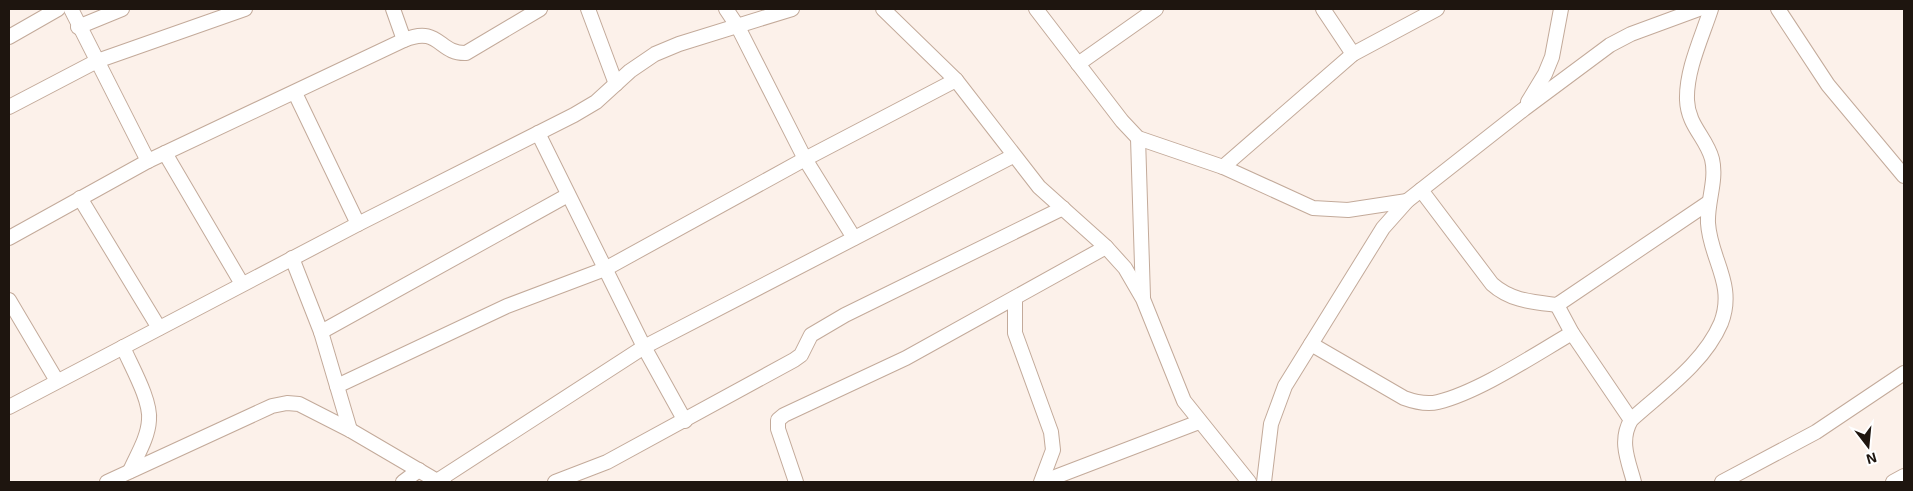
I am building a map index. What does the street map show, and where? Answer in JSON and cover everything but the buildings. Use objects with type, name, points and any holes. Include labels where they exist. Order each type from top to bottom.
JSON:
[{"type":"street","points":[[9,37],[58,9]]},
{"type":"street","points":[[71,9],[78,27],[148,160]]},
{"type":"street","points":[[78,27],[122,9]]},
{"type":"street","points":[[9,107],[97,61],[245,9]]},
{"type":"street","points":[[393,9],[404,40]]},
{"type":"street","points":[[10,235],[148,160],[295,93],[417,34],[426,34],[458,54],[466,53],[540,9]]},
{"type":"street","points":[[588,9],[616,84]]},
{"type":"street","points":[[726,9],[738,27],[805,159],[854,238]]},
{"type":"street","points":[[9,407],[292,258],[596,102],[655,54],[680,44],[792,9]]},
{"type":"street","points":[[883,9],[956,80],[996,128],[1013,156],[1039,187],[1106,247],[1125,268],[1143,299],[1172,376],[1184,400],[1199,422],[1249,482]]},
{"type":"street","points":[[1036,9],[1122,121],[1138,138],[1223,166],[1312,208],[1348,210],[1407,201]]},
{"type":"street","points":[[1078,64],[1156,9]]},
{"type":"street","points":[[1323,9],[1352,54]]},
{"type":"street","points":[[1223,166],[1352,54],[1437,9]]},
{"type":"street","points":[[1524,109],[1545,74],[1552,58],[1560,9]]},
{"type":"street","points":[[1264,482],[1271,424],[1285,386],[1383,228],[1407,201],[1524,109],[1610,45],[1632,34],[1699,9]]},
{"type":"street","points":[[1634,482],[1625,446],[1624,432],[1632,420],[1704,353],[1720,323],[1726,302],[1725,286],[1708,225],[1708,203],[1714,175],[1712,158],[1688,117],[1687,99],[1688,79],[1711,9]]},
{"type":"street","points":[[1778,9],[1828,85],[1904,176]]},
{"type":"street","points":[[336,386],[500,309],[605,269],[805,159],[956,80]]},
{"type":"street","points":[[295,93],[358,224]]},
{"type":"street","points":[[538,133],[644,348],[685,421]]},
{"type":"street","points":[[1138,138],[1143,299]]},
{"type":"street","points":[[165,153],[242,284]]},
{"type":"street","points":[[107,482],[272,406],[288,403],[299,404],[350,430],[440,481],[644,348],[1013,156]]},
{"type":"street","points":[[1421,190],[1500,292],[1517,300],[1557,305],[1708,203]]},
{"type":"street","points":[[321,332],[568,195]]},
{"type":"street","points":[[80,198],[159,328]]},
{"type":"street","points":[[555,482],[607,462],[794,360],[801,355],[811,335],[845,315],[1063,208]]},
{"type":"street","points":[[796,482],[782,447],[778,429],[778,420],[784,415],[906,358],[1106,247]]},
{"type":"street","points":[[292,258],[321,332],[350,430]]},
{"type":"street","points":[[1015,298],[1015,333],[1052,441],[1053,450],[1050,462],[1041,482]]},
{"type":"street","points":[[9,300],[57,382]]},
{"type":"street","points":[[1557,305],[1572,333],[1632,420]]},
{"type":"street","points":[[1311,344],[1404,398],[1419,403],[1437,403],[1470,390],[1572,333]]},
{"type":"street","points":[[123,347],[148,406],[150,419],[147,433],[130,471]]},
{"type":"street","points":[[1722,482],[1816,432],[1904,373]]},
{"type":"street","points":[[1041,482],[1199,422]]},
{"type":"street","points":[[403,482],[419,470]]},
{"type":"street","points":[[1894,482],[1904,476]]}]
